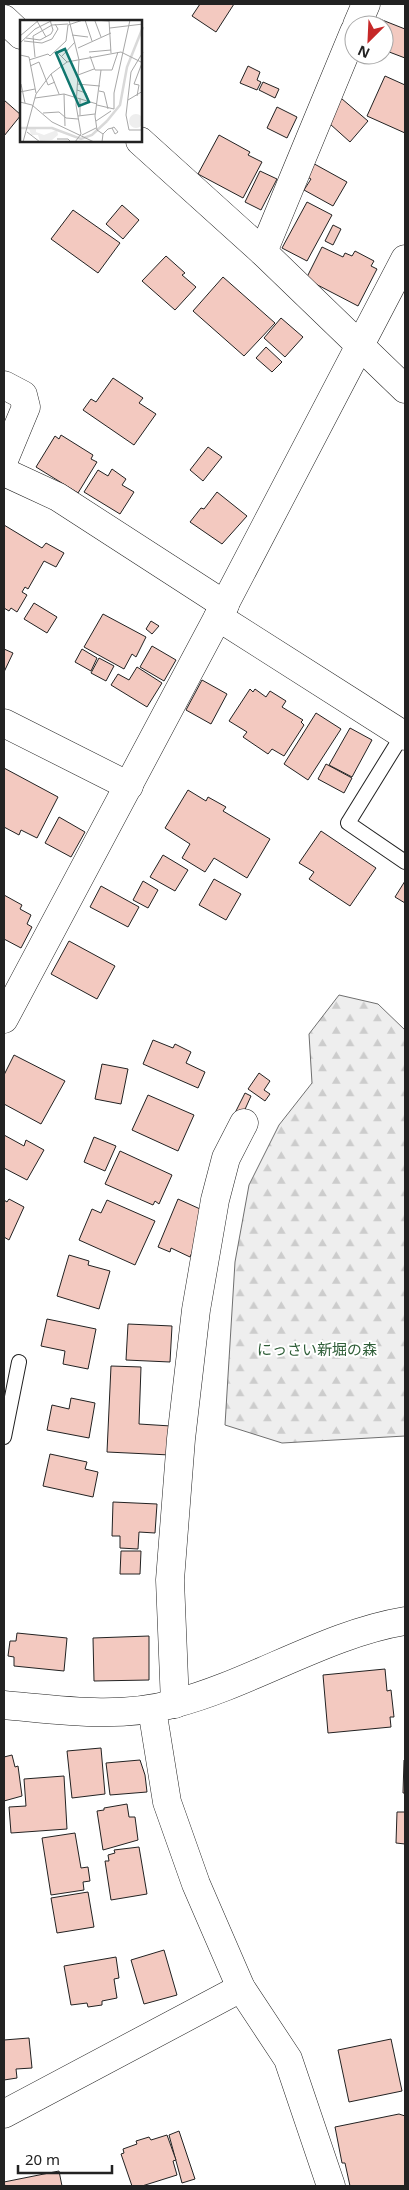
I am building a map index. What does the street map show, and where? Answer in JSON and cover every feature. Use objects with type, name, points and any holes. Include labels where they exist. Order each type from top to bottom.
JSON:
[{"type":"street","points":[[4,19],[20,34]]},
{"type":"street","points":[[263,252],[344,56]]},
{"type":"street","points":[[141,142],[263,252],[405,389]]},
{"type":"street","points":[[4,1019],[222,611],[405,259]]},
{"type":"street","points":[[4,385],[23,395],[26,407],[4,460]]},
{"type":"street","points":[[4,472],[58,497],[404,735]]},
{"type":"street","points":[[4,722],[129,786]]},
{"type":"street","points":[[244,1123],[226,1158],[215,1200],[194,1329],[181,1440],[170,1580],[163,1706],[166,1802],[214,1930],[240,1988],[288,2059],[331,2186]]},
{"type":"street","points":[[4,1705],[69,1711],[110,1712],[163,1706],[253,1676],[333,1642],[405,1621]]},
{"type":"street","points":[[4,2114],[240,1988]]},
{"type":"lane","points":[[404,735],[348,823],[405,862]]},
{"type":"lane","points":[[4,1437],[19,1362]]},
{"type":"green space","name":"にっさい新堀の森","points":[[339,995],[378,1004],[405,1030],[405,1436],[282,1443],[225,1425],[235,1262],[249,1185],[279,1125],[312,1083],[309,1034]]},
{"type":"building","points":[[200,4],[234,4],[216,32],[192,16]]},
{"type":"building","points":[[394,25],[405,29],[405,58],[394,54]]},
{"type":"building","points":[[248,66],[260,72],[257,80],[261,82],[257,90],[240,83]]},
{"type":"building","points":[[385,76],[405,85],[405,133],[367,116]]},
{"type":"building","points":[[263,82],[279,89],[275,98],[259,90]]},
{"type":"building","points":[[335,93],[368,121],[350,142],[330,124],[332,122],[326,117]]},
{"type":"building","points":[[4,100],[20,116],[4,136]]},
{"type":"building","points":[[277,107],[297,117],[287,138],[267,128]]},
{"type":"building","points":[[219,135],[250,152],[248,155],[262,162],[243,198],[198,174]]},
{"type":"building","points":[[309,161],[347,182],[333,206],[304,190],[311,179],[302,174]]},
{"type":"building","points":[[260,171],[277,179],[261,210],[245,202]]},
{"type":"building","points":[[307,202],[332,215],[307,261],[282,248]]},
{"type":"building","points":[[122,205],[139,220],[123,239],[106,224]]},
{"type":"building","points":[[73,210],[120,243],[98,273],[51,239]]},
{"type":"building","points":[[333,225],[341,229],[333,245],[325,241]]},
{"type":"building","points":[[322,247],[343,257],[345,253],[352,256],[355,251],[374,261],[371,266],[377,269],[358,306],[306,279]]},
{"type":"building","points":[[166,256],[185,273],[182,275],[196,287],[175,310],[142,281]]},
{"type":"building","points":[[223,277],[275,323],[244,356],[193,311]]},
{"type":"building","points":[[281,318],[303,337],[285,357],[264,338]]},
{"type":"building","points":[[266,347],[282,362],[272,372],[256,358]]},
{"type":"building","points":[[113,378],[143,398],[139,403],[156,414],[134,445],[83,410],[91,399],[96,402]]},
{"type":"building","points":[[61,435],[93,455],[91,459],[97,462],[78,493],[36,467],[55,436],[59,439]]},
{"type":"building","points":[[208,447],[222,457],[203,481],[190,470]]},
{"type":"building","points":[[112,469],[126,479],[122,485],[134,492],[120,514],[84,492],[98,470],[108,476]]},
{"type":"building","points":[[217,492],[247,516],[222,544],[190,522],[201,508],[204,509]]},
{"type":"building","points":[[4,525],[42,548],[46,543],[64,553],[56,567],[44,561],[28,589],[25,587],[22,592],[27,595],[17,612],[11,608],[9,611],[4,608]]},
{"type":"building","points":[[34,603],[57,617],[47,633],[24,619]]},
{"type":"building","points":[[103,614],[146,637],[136,657],[132,654],[124,669],[84,647]]},
{"type":"building","points":[[151,621],[159,626],[152,634],[146,629]]},
{"type":"building","points":[[152,646],[176,660],[164,681],[140,667]]},
{"type":"building","points":[[4,649],[13,653],[4,672]]},
{"type":"building","points":[[82,649],[97,658],[91,671],[75,662]]},
{"type":"building","points":[[99,658],[114,666],[106,681],[91,673]]},
{"type":"building","points":[[137,667],[162,683],[147,707],[111,685],[118,674],[129,680]]},
{"type":"building","points":[[202,680],[227,694],[211,724],[186,710]]},
{"type":"building","points":[[250,689],[253,692],[255,689],[266,697],[270,691],[286,701],[282,707],[303,720],[301,722],[304,725],[284,756],[272,749],[268,754],[243,737],[247,732],[229,721]]},
{"type":"building","points":[[316,713],[341,729],[308,780],[284,764]]},
{"type":"building","points":[[350,728],[372,740],[352,777],[329,765]]},
{"type":"building","points":[[326,764],[352,778],[344,793],[318,779]]},
{"type":"building","points":[[4,768],[58,797],[37,838],[21,830],[19,835],[4,827]]},
{"type":"building","points":[[188,790],[206,801],[208,797],[226,807],[223,811],[270,839],[247,878],[214,858],[205,872],[182,858],[190,844],[165,828]]},
{"type":"building","points":[[59,817],[85,832],[71,857],[45,843]]},
{"type":"building","points":[[321,831],[376,868],[350,906],[309,879],[314,872],[299,863]]},
{"type":"building","points":[[163,855],[188,870],[175,891],[150,877]]},
{"type":"building","points":[[214,879],[241,894],[226,920],[199,905]]},
{"type":"building","points":[[143,881],[158,890],[148,908],[133,900]]},
{"type":"building","points":[[405,881],[405,903],[395,897]]},
{"type":"building","points":[[101,886],[139,907],[128,927],[90,907]]},
{"type":"building","points":[[4,895],[22,905],[20,909],[31,915],[27,924],[32,927],[21,948],[4,939]]},
{"type":"building","points":[[69,941],[115,966],[97,999],[51,974]]},
{"type":"building","points":[[153,1040],[173,1048],[175,1044],[191,1052],[186,1063],[205,1072],[198,1088],[143,1064]]},
{"type":"building","points":[[14,1055],[65,1081],[41,1124],[4,1104],[4,1075]]},
{"type":"building","points":[[102,1064],[128,1069],[121,1104],[95,1099]]},
{"type":"building","points":[[259,1073],[270,1081],[264,1090],[270,1094],[265,1101],[248,1089]]},
{"type":"building","points":[[245,1093],[251,1096],[242,1116],[235,1113]]},
{"type":"building","points":[[148,1095],[194,1115],[178,1151],[132,1130]]},
{"type":"building","points":[[4,1135],[24,1146],[26,1140],[44,1150],[27,1180],[4,1168]]},
{"type":"building","points":[[94,1137],[116,1146],[105,1171],[84,1162]]},
{"type":"building","points":[[120,1151],[172,1175],[159,1204],[155,1201],[153,1205],[105,1184]]},
{"type":"building","points":[[9,1199],[24,1207],[9,1240],[4,1237],[4,1200],[7,1202]]},
{"type":"building","points":[[178,1199],[209,1213],[190,1257],[171,1248],[170,1252],[158,1247]]},
{"type":"building","points":[[107,1200],[155,1221],[135,1265],[79,1240],[92,1209],[101,1213]]},
{"type":"building","points":[[69,1255],[89,1261],[88,1265],[110,1271],[99,1309],[57,1296]]},
{"type":"building","points":[[47,1319],[96,1329],[88,1369],[63,1364],[65,1351],[41,1346]]},
{"type":"building","points":[[128,1324],[172,1326],[170,1362],[126,1360]]},
{"type":"building","points":[[111,1366],[141,1367],[139,1424],[171,1426],[170,1455],[107,1452]]},
{"type":"building","points":[[71,1398],[95,1403],[89,1438],[47,1430],[52,1405],[69,1409]]},
{"type":"building","points":[[50,1454],[87,1462],[85,1469],[98,1472],[93,1497],[43,1486]]},
{"type":"building","points":[[113,1502],[157,1504],[155,1533],[139,1532],[138,1549],[120,1548],[120,1536],[112,1536]]},
{"type":"building","points":[[121,1551],[141,1551],[140,1574],[120,1574]]},
{"type":"building","points":[[17,1633],[67,1638],[64,1671],[14,1666],[14,1657],[8,1656],[10,1641],[16,1641]]},
{"type":"building","points":[[149,1636],[149,1680],[94,1681],[93,1638]]},
{"type":"building","points":[[385,1669],[387,1691],[391,1690],[394,1717],[390,1717],[391,1727],[328,1733],[323,1675]]},
{"type":"building","points":[[101,1748],[105,1794],[72,1798],[67,1751]]},
{"type":"building","points":[[12,1755],[15,1767],[18,1766],[22,1796],[4,1801],[4,1757]]},
{"type":"building","points":[[140,1760],[145,1775],[147,1792],[110,1795],[106,1763]]},
{"type":"building","points":[[404,1760],[405,1793],[403,1793]]},
{"type":"building","points":[[64,1776],[67,1829],[11,1833],[9,1807],[26,1806],[24,1779]]},
{"type":"building","points":[[127,1804],[129,1817],[135,1817],[138,1840],[103,1850],[97,1811]]},
{"type":"building","points":[[397,1812],[405,1812],[405,1844],[396,1843]]},
{"type":"building","points":[[75,1833],[81,1868],[88,1867],[90,1881],[83,1882],[84,1890],[51,1895],[42,1838]]},
{"type":"building","points":[[139,1847],[147,1894],[111,1900],[105,1861],[109,1861],[108,1855],[115,1853],[114,1850]]},
{"type":"building","points":[[88,1892],[94,1927],[57,1933],[51,1898]]},
{"type":"building","points":[[164,1950],[177,1995],[144,2004],[131,1960]]},
{"type":"building","points":[[116,1957],[119,1978],[114,1979],[117,1998],[102,2001],[102,2005],[88,2007],[87,2003],[71,2005],[64,1966]]},
{"type":"building","points":[[29,2038],[32,2068],[16,2069],[17,2078],[4,2080],[4,2040]]},
{"type":"building","points":[[391,2039],[402,2091],[349,2102],[338,2050]]},
{"type":"building","points":[[399,2114],[405,2116],[405,2186],[350,2186],[345,2163],[342,2163],[335,2127]]},
{"type":"building","points":[[179,2131],[195,2179],[182,2183],[169,2135]]},
{"type":"building","points":[[167,2135],[176,2160],[173,2161],[177,2175],[142,2186],[132,2186],[121,2154],[124,2153],[123,2149],[137,2144],[136,2141],[149,2137],[151,2140]]},
{"type":"building","points":[[59,2171],[62,2186],[5,2186],[4,2182]]}]
